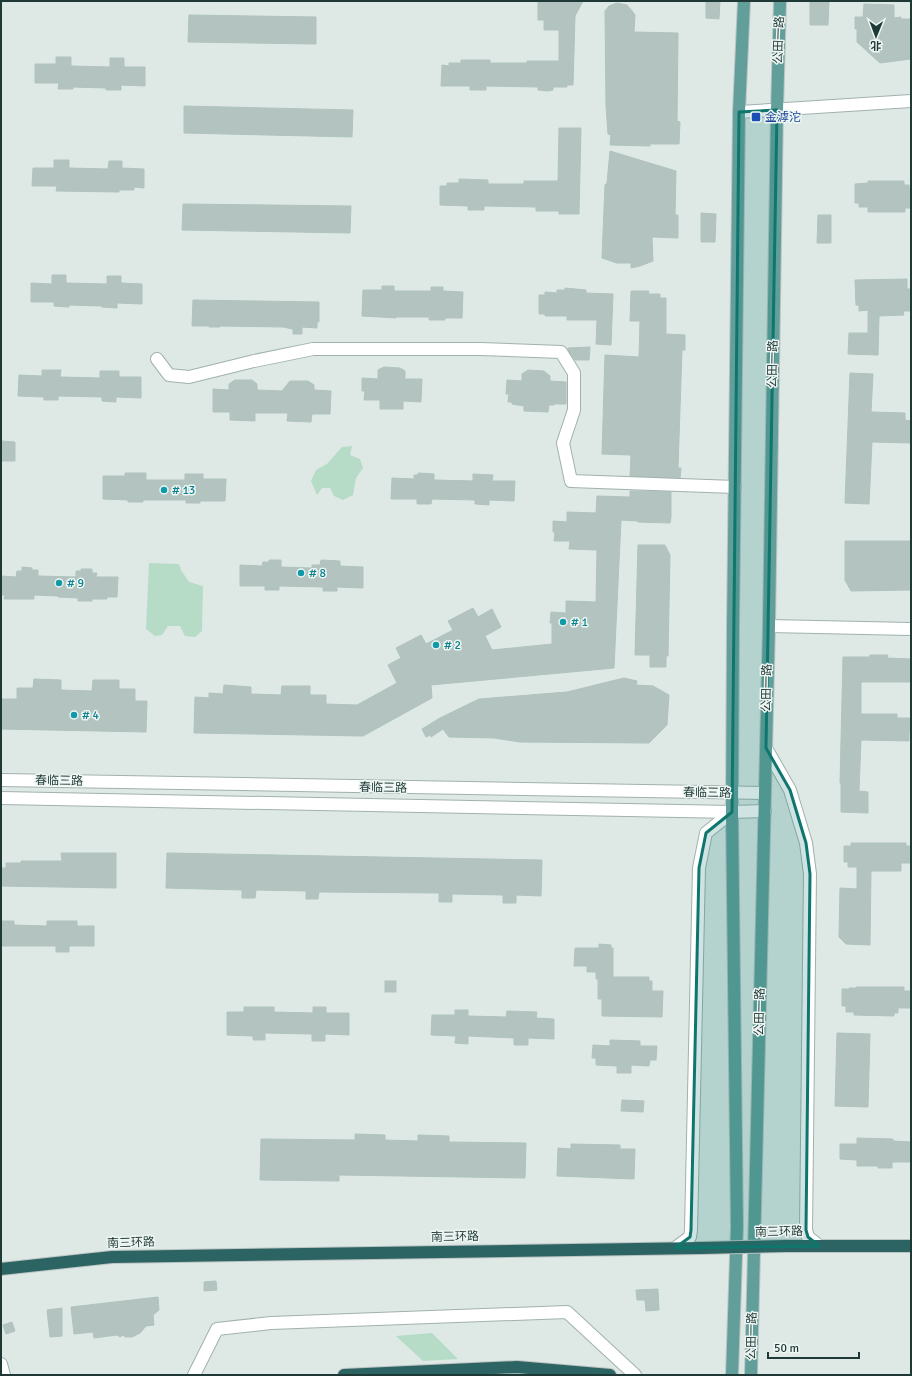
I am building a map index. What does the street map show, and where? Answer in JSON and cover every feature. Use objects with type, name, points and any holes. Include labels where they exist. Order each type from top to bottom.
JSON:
[{"type":"highway","name":"南三环路","points":[[1,1269],[112,1257],[787,1246],[911,1246]]},
{"type":"highway","points":[[344,1375],[517,1367],[610,1375]]},
{"type":"main road","name":"公田一路","points":[[732,1375],[737,1227],[732,793],[739,112],[744,1]]},
{"type":"main road","name":"公田一路","points":[[751,1375],[769,626],[780,1]]},
{"type":"street","points":[[739,112],[911,101]]},
{"type":"street","points":[[157,359],[169,375],[188,377],[254,361],[313,350],[480,349],[561,352],[574,373],[574,410],[563,443],[571,481],[735,486]]},
{"type":"street","points":[[769,626],[911,629]]},
{"type":"street","points":[[766,748],[790,790],[806,843],[810,874],[806,1230],[808,1237],[819,1246]]},
{"type":"street","name":"春临三路","points":[[1,780],[765,793]]},
{"type":"street","name":"春临三路","points":[[1,798],[732,812],[765,811]]},
{"type":"street","points":[[675,1248],[690,1237],[691,1230],[700,868],[706,833],[732,812]]},
{"type":"street","points":[[194,1375],[217,1329],[271,1322],[568,1312],[635,1375]]},
{"type":"street","points":[[1,1364],[4,1375]]},
{"type":"highlighted area","points":[[777,110],[766,748],[790,790],[806,843],[810,874],[806,1230],[808,1237],[819,1246],[675,1248],[690,1237],[691,1230],[699,868],[706,833],[732,812],[739,112]]},
{"type":"green space","points":[[352,446],[350,455],[360,459],[363,468],[356,478],[353,495],[343,500],[334,496],[330,488],[322,488],[317,495],[311,481],[316,470],[327,464],[342,447]]},
{"type":"green space","points":[[149,563],[179,564],[189,582],[203,586],[202,631],[195,637],[185,636],[180,626],[168,626],[162,635],[155,636],[146,629]]},
{"type":"green space","points":[[432,1333],[458,1359],[423,1361],[396,1336]]},
{"type":"building","points":[[544,1],[583,1],[575,16],[573,85],[567,85],[567,87],[553,87],[553,90],[547,91],[538,90],[538,87],[486,86],[486,90],[470,90],[470,86],[441,86],[442,65],[449,66],[449,63],[461,63],[461,60],[490,60],[490,63],[559,61],[559,30],[544,30],[544,20],[538,20],[538,2],[544,3]]},
{"type":"building","points":[[706,1],[720,1],[719,19],[706,18]]},
{"type":"building","points":[[810,1],[829,1],[828,25],[810,25]]},
{"type":"building","points":[[617,3],[627,5],[635,15],[634,32],[678,33],[677,121],[680,122],[679,144],[650,144],[650,146],[610,145],[611,135],[608,134],[606,106],[605,11],[609,6]]},
{"type":"building","points":[[864,4],[894,5],[894,18],[901,17],[901,19],[911,19],[911,59],[880,63],[857,42],[855,17],[863,17]]},
{"type":"building","points":[[189,15],[316,17],[316,44],[188,42]]},
{"type":"building","points":[[56,57],[71,57],[71,66],[110,67],[110,58],[124,58],[124,67],[145,67],[145,86],[121,85],[121,90],[73,87],[73,89],[58,89],[59,83],[35,83],[35,64],[56,64]]},
{"type":"building","points":[[184,106],[353,110],[352,137],[184,133]]},
{"type":"building","points":[[559,128],[581,128],[579,214],[559,214],[559,211],[536,211],[536,207],[484,206],[484,210],[468,210],[468,206],[440,205],[440,186],[447,186],[447,183],[459,183],[459,179],[488,180],[488,184],[524,184],[524,181],[558,181]]},
{"type":"building","points":[[610,151],[676,171],[675,215],[678,215],[678,238],[652,237],[653,261],[631,268],[631,263],[617,263],[602,258],[605,185],[607,183]]},
{"type":"building","points":[[54,160],[69,160],[69,168],[108,169],[109,161],[122,161],[122,168],[144,169],[144,188],[134,187],[134,190],[119,190],[119,192],[56,191],[57,186],[32,186],[33,168],[54,168]]},
{"type":"building","points":[[868,181],[904,181],[904,185],[909,185],[909,188],[911,188],[911,208],[905,208],[905,212],[868,212],[868,207],[859,207],[859,203],[855,203],[855,184],[868,183]]},
{"type":"building","points":[[183,204],[351,206],[350,233],[182,230]]},
{"type":"building","points":[[701,213],[716,214],[715,242],[701,242]]},
{"type":"building","points":[[818,215],[831,215],[831,243],[817,243]]},
{"type":"building","points":[[52,275],[66,275],[66,283],[107,284],[107,276],[121,276],[121,283],[142,284],[142,304],[117,303],[117,308],[102,306],[54,306],[54,302],[31,302],[31,283],[52,284]]},
{"type":"building","points":[[907,279],[907,289],[911,289],[911,311],[903,311],[904,315],[879,316],[878,355],[848,354],[849,333],[868,333],[868,310],[859,311],[859,305],[856,305],[855,280]]},
{"type":"building","points":[[382,286],[394,286],[394,291],[431,291],[431,287],[443,287],[443,291],[463,292],[462,318],[429,320],[429,317],[396,318],[362,316],[363,290],[382,290]]},
{"type":"building","points":[[565,288],[586,290],[586,293],[613,294],[611,345],[596,344],[597,320],[567,320],[567,316],[545,316],[545,314],[539,314],[539,295],[545,295],[545,292],[557,293],[557,290],[565,290]]},
{"type":"building","points":[[631,291],[649,291],[648,294],[660,294],[660,298],[666,298],[666,334],[685,335],[685,350],[682,350],[678,468],[681,468],[680,478],[630,476],[631,455],[602,454],[605,355],[639,357],[640,321],[630,321]]},
{"type":"building","points":[[193,300],[319,302],[319,322],[317,322],[317,328],[302,327],[302,334],[293,334],[293,329],[283,327],[192,326]]},
{"type":"building","points":[[590,347],[589,360],[575,360],[568,350],[568,348]]},
{"type":"building","points":[[384,367],[400,368],[405,371],[405,379],[422,379],[421,402],[403,401],[403,409],[380,409],[380,400],[364,400],[365,391],[362,391],[362,378],[378,379],[378,370]]},
{"type":"building","points":[[42,370],[61,370],[60,377],[100,378],[100,371],[119,371],[119,377],[141,377],[141,398],[116,397],[116,402],[102,401],[102,397],[58,396],[58,400],[44,400],[44,397],[18,396],[19,375],[42,376]]},
{"type":"building","points":[[528,370],[544,371],[550,376],[550,381],[566,382],[566,404],[549,405],[548,412],[524,411],[524,406],[508,402],[509,394],[506,394],[507,380],[522,381],[522,374]]},
{"type":"building","points":[[850,373],[873,374],[871,412],[905,413],[905,420],[911,421],[911,443],[872,442],[869,504],[845,503]]},
{"type":"building","points":[[235,380],[252,380],[257,384],[257,390],[282,391],[290,381],[308,381],[314,385],[314,390],[331,391],[330,414],[312,414],[311,422],[287,421],[288,413],[255,413],[255,421],[230,420],[230,412],[213,412],[213,389],[229,390],[229,384]]},
{"type":"building","points":[[1,441],[15,442],[15,461],[1,461]]},
{"type":"building","name":"# 13","points":[[125,473],[146,473],[146,480],[185,480],[185,474],[203,474],[203,479],[226,479],[225,501],[200,501],[200,503],[186,503],[186,500],[143,500],[143,502],[128,502],[128,500],[103,499],[103,476],[125,476]]},
{"type":"building","points":[[418,473],[434,474],[434,480],[473,481],[473,474],[493,475],[492,481],[515,481],[514,501],[489,500],[489,505],[475,504],[475,500],[432,499],[431,504],[417,504],[417,499],[391,499],[392,478],[414,479],[414,475],[418,475]]},
{"type":"building","points":[[630,491],[671,492],[671,517],[670,523],[621,520],[614,668],[431,685],[432,698],[363,736],[194,733],[195,697],[209,698],[209,693],[223,694],[224,685],[251,687],[251,694],[281,695],[282,686],[310,686],[310,695],[326,695],[326,704],[357,705],[397,683],[388,665],[401,658],[396,648],[421,635],[426,644],[453,630],[448,621],[473,608],[478,617],[492,609],[501,627],[485,636],[492,650],[552,644],[552,623],[550,623],[551,612],[566,613],[566,601],[596,602],[597,550],[569,549],[570,541],[554,541],[555,532],[553,532],[553,521],[567,522],[567,512],[596,513],[597,496],[630,497]]},
{"type":"building","points":[[845,541],[911,541],[911,590],[851,591],[845,580]]},
{"type":"building","points":[[638,545],[665,545],[670,555],[668,656],[666,656],[666,667],[650,667],[650,655],[635,655]]},
{"type":"building","name":"# 8","points":[[269,560],[281,560],[281,567],[312,568],[312,565],[320,565],[321,560],[340,561],[340,566],[363,567],[363,588],[337,587],[337,591],[323,591],[323,587],[279,586],[279,590],[265,590],[265,586],[240,586],[240,565],[262,566],[263,562],[269,562]]},
{"type":"building","name":"# 9","points":[[22,567],[38,570],[38,576],[76,577],[76,571],[81,571],[81,569],[92,569],[92,573],[97,573],[96,577],[118,577],[117,597],[92,599],[92,601],[78,601],[78,598],[34,595],[34,599],[4,599],[5,595],[1,595],[1,576],[16,577],[17,571],[22,571]]},
{"type":"building","points":[[870,655],[888,655],[887,658],[911,659],[911,682],[861,682],[861,714],[897,714],[897,718],[911,718],[911,732],[909,732],[909,741],[861,740],[859,791],[868,792],[868,813],[841,812],[840,783],[843,657],[870,657]]},
{"type":"building","points":[[624,678],[637,681],[636,685],[653,686],[669,695],[667,725],[649,743],[520,742],[494,738],[449,737],[443,729],[431,737],[430,735],[426,737],[422,729],[440,718],[479,699],[567,692]]},
{"type":"building","name":"# 4","points":[[34,679],[61,680],[61,690],[92,691],[93,680],[119,680],[119,689],[135,689],[135,701],[147,701],[146,732],[1,729],[1,699],[17,699],[17,688],[33,688]]},
{"type":"building","points":[[851,843],[906,843],[906,846],[911,846],[911,863],[901,863],[901,871],[871,871],[870,945],[846,944],[839,937],[840,888],[857,889],[857,867],[848,867],[848,862],[844,862],[844,846],[851,846]]},
{"type":"building","points":[[61,853],[116,853],[116,888],[1,886],[1,868],[6,868],[6,863],[21,863],[21,861],[62,861]]},
{"type":"building","points":[[167,853],[542,860],[541,896],[516,895],[516,903],[503,903],[503,895],[452,894],[452,902],[439,902],[439,893],[319,892],[318,899],[306,899],[306,891],[256,890],[255,898],[242,898],[242,890],[166,888]]},
{"type":"building","points":[[1,921],[14,921],[14,925],[47,926],[47,921],[77,921],[77,926],[94,926],[94,946],[69,946],[69,952],[56,952],[56,946],[1,946]]},
{"type":"building","points":[[599,944],[611,945],[611,948],[613,948],[613,977],[649,977],[649,981],[652,981],[652,991],[663,991],[662,1017],[602,1016],[602,999],[598,999],[598,979],[596,979],[596,972],[587,972],[587,966],[574,966],[575,948],[599,948]]},
{"type":"building","points":[[385,981],[396,981],[396,992],[385,992]]},
{"type":"building","points":[[856,987],[904,987],[904,991],[911,991],[911,1008],[898,1008],[898,1013],[894,1013],[894,1016],[854,1015],[854,1012],[846,1012],[846,1006],[842,1006],[842,989]]},
{"type":"building","points":[[244,1007],[274,1007],[274,1012],[313,1013],[313,1007],[326,1007],[326,1013],[349,1013],[349,1035],[325,1034],[325,1041],[312,1041],[312,1034],[265,1033],[265,1040],[253,1040],[253,1036],[227,1035],[227,1012],[244,1012]]},
{"type":"building","points":[[455,1010],[468,1010],[468,1016],[506,1017],[507,1011],[537,1012],[536,1018],[554,1019],[554,1039],[528,1038],[528,1045],[514,1045],[514,1038],[468,1036],[468,1044],[455,1043],[456,1036],[431,1035],[432,1015],[455,1015]]},
{"type":"building","points":[[837,1033],[870,1034],[868,1107],[835,1106]]},
{"type":"building","points":[[610,1040],[640,1041],[640,1046],[657,1046],[656,1060],[650,1060],[649,1066],[631,1065],[631,1073],[617,1073],[617,1066],[596,1065],[596,1058],[592,1058],[593,1045],[610,1046]]},
{"type":"building","points":[[622,1100],[644,1101],[643,1112],[621,1111]]},
{"type":"building","points":[[355,1134],[385,1135],[385,1140],[418,1141],[418,1135],[449,1136],[449,1142],[526,1143],[525,1178],[339,1175],[339,1181],[260,1180],[261,1139],[355,1140]]},
{"type":"building","points":[[857,1138],[893,1139],[893,1141],[911,1142],[911,1162],[892,1162],[892,1168],[878,1168],[878,1166],[857,1166],[857,1160],[840,1159],[840,1144],[857,1144]]},
{"type":"building","points":[[571,1144],[620,1145],[620,1149],[635,1149],[634,1179],[557,1176],[558,1148],[571,1149]]},
{"type":"building","points":[[216,1281],[217,1290],[204,1291],[204,1282]]},
{"type":"building","points":[[658,1289],[659,1310],[646,1311],[645,1300],[637,1300],[636,1290]]},
{"type":"building","points":[[158,1297],[159,1310],[153,1315],[154,1325],[146,1326],[140,1333],[132,1337],[125,1337],[123,1335],[120,1337],[117,1335],[94,1338],[93,1332],[74,1334],[71,1307]]},
{"type":"building","points":[[62,1308],[62,1336],[50,1337],[47,1310]]},
{"type":"building","points":[[12,1322],[15,1331],[6,1334],[3,1325]]},
{"type":"place","name":"金滹沱","points":[[756,117]]},
{"type":"place","name":"# 13","points":[[164,490]]},
{"type":"place","name":"# 8","points":[[301,573]]},
{"type":"place","name":"# 9","points":[[59,583]]},
{"type":"place","name":"# 1","points":[[563,622]]},
{"type":"place","name":"# 2","points":[[436,645]]},
{"type":"place","name":"# 4","points":[[74,715]]}]
